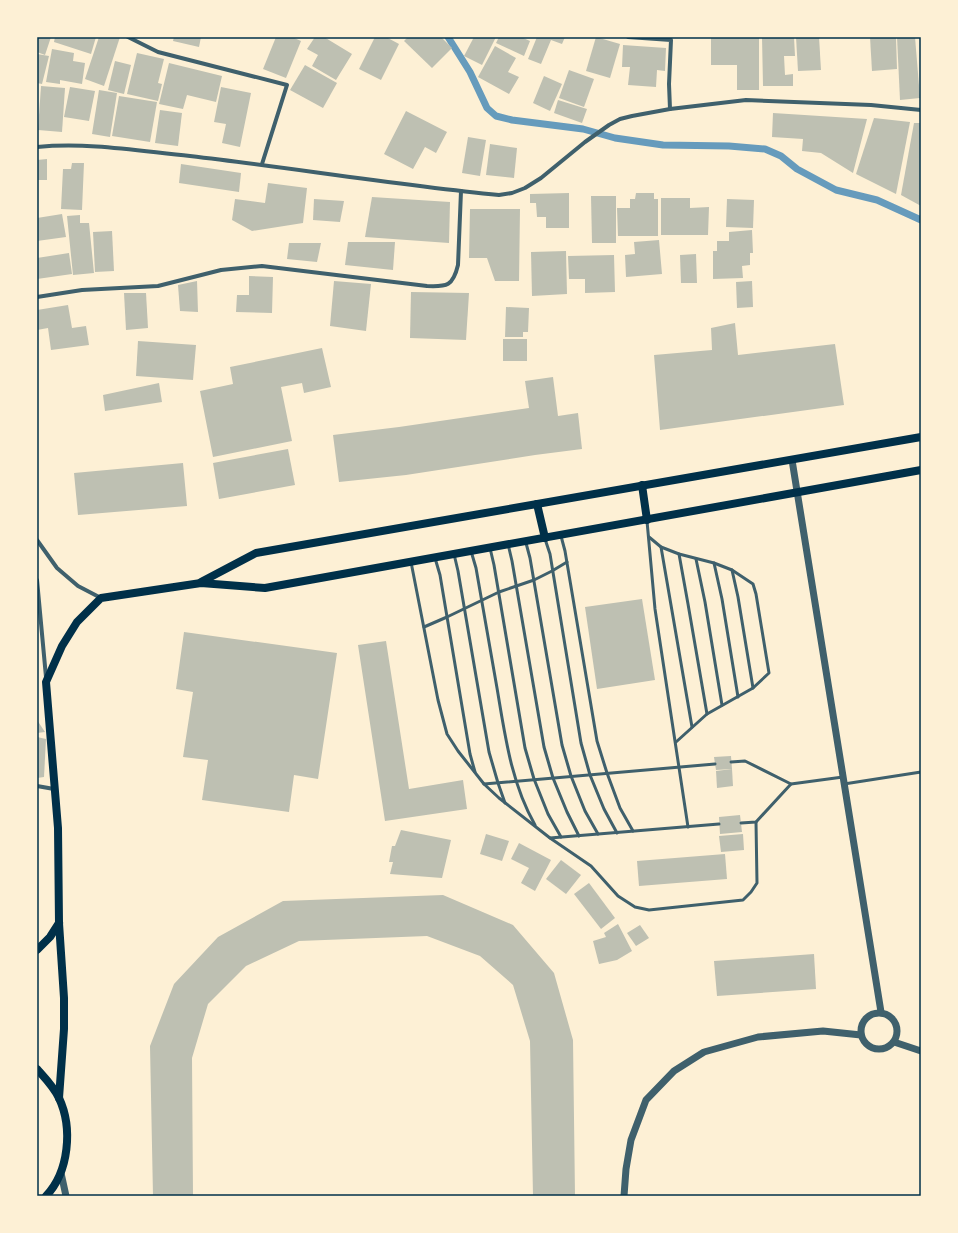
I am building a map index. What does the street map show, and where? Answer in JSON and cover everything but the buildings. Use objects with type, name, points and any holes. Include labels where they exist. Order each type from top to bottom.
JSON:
[{"type":"main road","points":[[201,583],[256,553],[921,437]]},
{"type":"main road","points":[[59,1098],[64,1029],[64,998],[58,923],[58,828],[46,682],[62,646],[77,622],[101,598],[201,583],[265,588],[921,470]]},
{"type":"main road","points":[[642,486],[647,520]]},
{"type":"main road","points":[[537,504],[545,538]]},
{"type":"main road","points":[[37,950],[50,937],[58,923]]},
{"type":"main road","points":[[37,1069],[49,1081],[59,1098],[65,1116],[68,1135],[66,1154],[61,1173],[46,1196]]},
{"type":"street","points":[[128,37],[158,52],[286,85],[262,164]]},
{"type":"street","points":[[628,37],[671,40],[669,84],[670,109]]},
{"type":"street","points":[[37,148],[56,145],[102,146],[262,164],[374,181],[499,195],[512,193],[525,188],[541,178],[585,142],[609,125],[620,119],[632,116],[670,109],[746,100],[778,100],[921,110]]},
{"type":"street","points":[[37,297],[82,290],[158,286],[221,270],[262,266],[427,286],[448,284],[455,277],[458,265],[461,191]]},
{"type":"street","points":[[792,460],[880,1012]]},
{"type":"street","points":[[37,540],[57,568],[78,586],[101,598]]},
{"type":"street","points":[[37,580],[46,682]]},
{"type":"street","points":[[37,786],[55,789]]},
{"type":"street","points":[[880,1012],[888,1014],[894,1020],[897,1027],[897,1034],[894,1042],[883,1049],[876,1049],[869,1046],[861,1035],[863,1021],[874,1013],[880,1012]]},
{"type":"street","points":[[624,1196],[626,1168],[632,1140],[646,1100],[674,1071],[704,1052],[758,1037],[823,1030],[861,1035]]},
{"type":"street","points":[[894,1042],[921,1051]]},
{"type":"street","points":[[61,1173],[66,1196]]},
{"type":"lane","points":[[647,520],[656,609],[688,827]]},
{"type":"lane","points":[[561,535],[567,562],[597,741],[606,773],[620,808],[633,831]]},
{"type":"lane","points":[[649,537],[661,547],[732,570],[753,584],[756,594],[768,674],[753,688],[722,704],[707,714],[676,742]]},
{"type":"lane","points":[[545,538],[550,554],[581,743],[590,775],[604,809],[617,833]]},
{"type":"lane","points":[[526,541],[562,745],[571,776],[585,811],[598,834]]},
{"type":"lane","points":[[508,544],[544,747],[553,778],[566,812],[579,836]]},
{"type":"lane","points":[[661,547],[692,727]]},
{"type":"lane","points":[[490,548],[499,592],[525,748],[534,780],[548,814],[561,837]]},
{"type":"lane","points":[[471,551],[482,599],[507,750],[516,781],[529,815],[536,827]]},
{"type":"lane","points":[[454,554],[489,752],[498,783],[506,803]]},
{"type":"lane","points":[[679,554],[707,714]]},
{"type":"lane","points":[[435,558],[440,575],[470,754],[476,774]]},
{"type":"lane","points":[[696,559],[705,602],[722,704]]},
{"type":"lane","points":[[411,562],[438,700],[447,734],[458,751],[484,784],[550,838],[592,866],[618,896],[635,907],[649,910],[743,900],[757,883],[756,822],[790,784]]},
{"type":"lane","points":[[424,627],[482,599],[516,585],[534,580],[567,562]]},
{"type":"lane","points":[[714,563],[722,599],[738,697]]},
{"type":"lane","points":[[732,570],[753,688]]},
{"type":"lane","points":[[731,762],[745,761],[790,784],[844,781],[921,772]]},
{"type":"lane","points":[[484,784],[715,764]]},
{"type":"lane","points":[[741,823],[756,822]]},
{"type":"lane","points":[[550,838],[719,824]]},
{"type":"waterway","points":[[448,37],[470,72],[487,108],[496,116],[512,120],[583,129],[615,138],[663,145],[729,146],[765,149],[781,156],[797,169],[836,190],[877,200],[921,220]]}]
